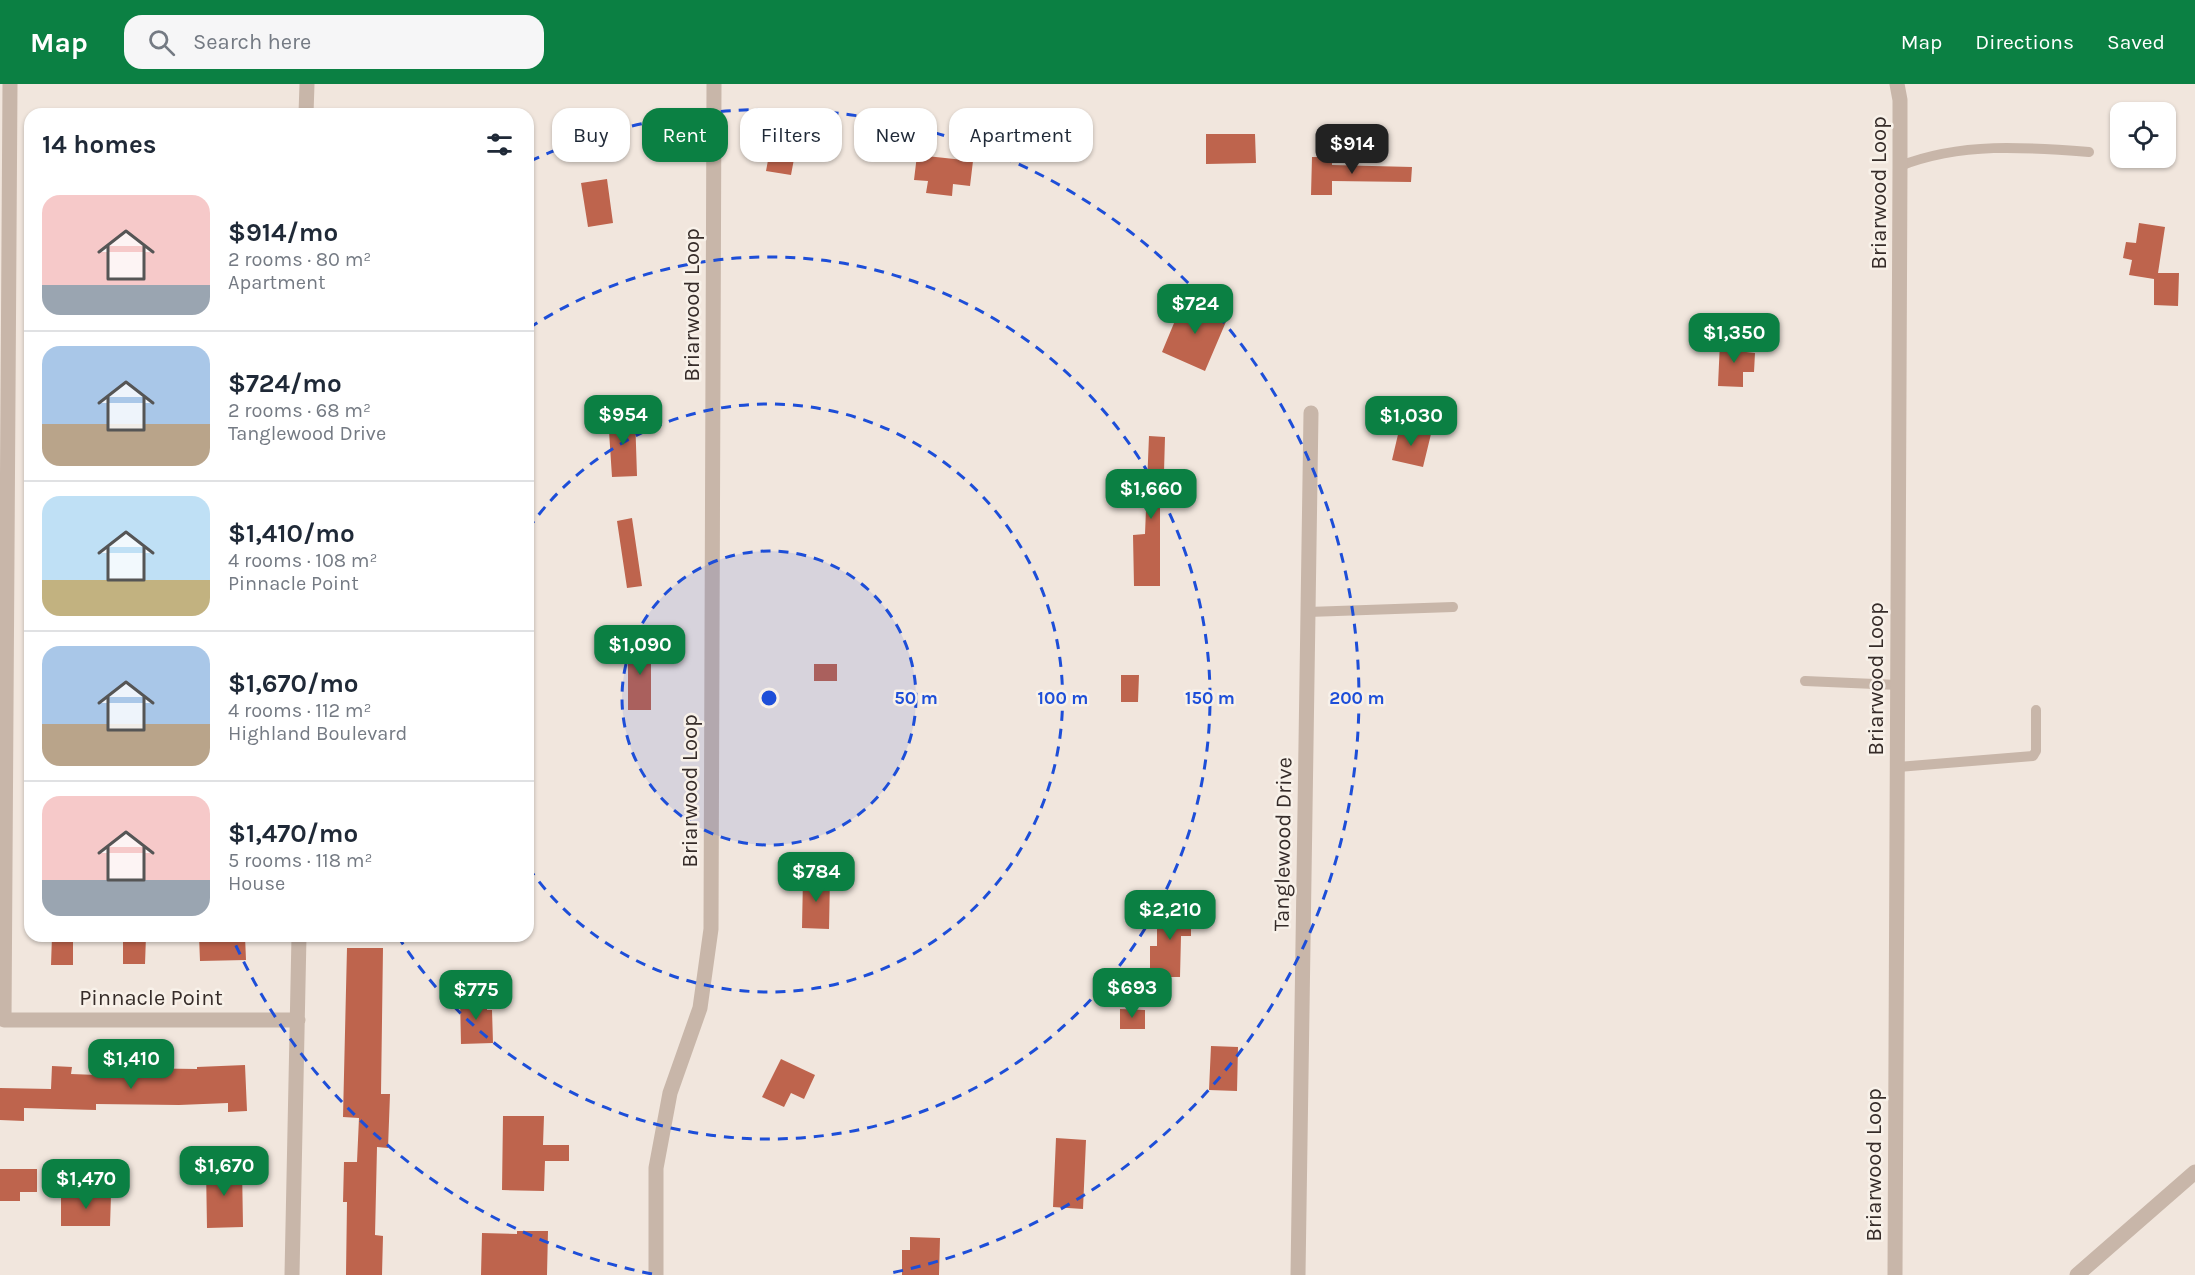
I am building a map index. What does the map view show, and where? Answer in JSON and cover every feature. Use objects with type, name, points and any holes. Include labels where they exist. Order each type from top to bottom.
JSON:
[{"type":"street","name":"Pinnacle Point","points":[[10,84],[4,1020],[298,1020]]},
{"type":"street","points":[[306,108],[307,84]]},
{"type":"street","name":"Briarwood Loop","points":[[656,1275],[656,1168],[670,1093],[699,1008],[711,929],[714,84]]},
{"type":"street","name":"Briarwood Loop","points":[[1895,1275],[1900,166],[1900,100],[1897,84]]},
{"type":"street","name":"Tanglewood Drive","points":[[1298,1275],[1311,413]]},
{"type":"street","points":[[292,1275],[299,942]]},
{"type":"street","points":[[2077,1275],[2195,1172]]},
{"type":"lane","points":[[1900,166],[1929,155],[1960,150],[2018,147],[2089,152]]},
{"type":"lane","points":[[1308,612],[1453,607]]},
{"type":"lane","points":[[1805,681],[1898,685]]},
{"type":"lane","points":[[1898,767],[2033,756],[2036,751],[2036,710]]},
{"type":"building","points":[[1206,134],[1255,134],[1256,163],[1206,164]]},
{"type":"building","points":[[937,157],[949,158],[949,162],[973,162],[970,186],[953,184],[952,196],[926,193],[928,181],[914,180],[916,162],[937,162]]},
{"type":"building","points":[[1312,157],[1332,157],[1332,165],[1412,167],[1411,182],[1332,181],[1332,195],[1311,195]]},
{"type":"building","points":[[768,162],[793,162],[791,175],[766,171]]},
{"type":"building","points":[[607,179],[613,223],[588,227],[581,183]]},
{"type":"building","points":[[2139,223],[2165,227],[2158,273],[2179,273],[2178,306],[2154,305],[2154,279],[2129,275],[2132,260],[2123,258],[2126,242],[2136,243]]},
{"type":"building","points":[[1184,299],[1228,317],[1205,371],[1162,352]]},
{"type":"building","points":[[1720,341],[1746,342],[1746,352],[1755,353],[1754,372],[1743,372],[1743,387],[1718,386]]},
{"type":"building","points":[[635,415],[637,476],[612,477],[608,416]]},
{"type":"building","points":[[1400,426],[1431,434],[1423,467],[1392,460]]},
{"type":"building","points":[[1149,436],[1165,437],[1163,507],[1160,507],[1160,586],[1134,586],[1133,535],[1145,534]]},
{"type":"building","points":[[632,518],[642,586],[627,588],[617,521]]},
{"type":"building","points":[[628,643],[651,643],[651,710],[628,710]]},
{"type":"building","points":[[814,664],[837,664],[837,681],[814,681]]},
{"type":"building","points":[[1121,675],[1139,675],[1138,702],[1121,702]]},
{"type":"building","points":[[803,877],[830,877],[829,929],[802,928]]},
{"type":"building","points":[[1157,906],[1191,907],[1191,936],[1181,936],[1180,977],[1150,977],[1150,946],[1157,946]]},
{"type":"building","points":[[52,942],[73,942],[73,965],[51,965]]},
{"type":"building","points":[[123,942],[146,942],[145,964],[123,964]]},
{"type":"building","points":[[199,942],[245,942],[246,960],[200,961]]},
{"type":"building","points":[[347,948],[383,948],[381,1094],[390,1094],[388,1148],[377,1147],[375,1235],[383,1236],[382,1275],[346,1275],[347,1202],[343,1202],[344,1162],[357,1162],[359,1118],[343,1117]]},
{"type":"building","points":[[487,996],[487,1010],[492,1010],[493,1043],[461,1044],[460,997]]},
{"type":"building","points":[[1120,1009],[1145,1010],[1145,1029],[1120,1029]]},
{"type":"building","points":[[1211,1046],[1238,1047],[1237,1091],[1209,1090]]},
{"type":"building","points":[[781,1059],[815,1075],[804,1099],[791,1093],[784,1107],[762,1097]]},
{"type":"building","points":[[245,1065],[247,1111],[228,1112],[228,1103],[96,1104],[96,1110],[24,1108],[24,1121],[0,1120],[0,1088],[51,1089],[52,1066],[72,1067],[71,1074],[125,1076],[126,1068],[197,1069],[197,1067]]},
{"type":"building","points":[[503,1116],[544,1116],[543,1145],[569,1145],[569,1161],[545,1161],[544,1191],[502,1190]]},
{"type":"building","points":[[1056,1138],[1086,1140],[1083,1209],[1053,1207]]},
{"type":"building","points":[[206,1167],[242,1167],[243,1227],[207,1228]]},
{"type":"building","points":[[0,1169],[37,1169],[37,1192],[20,1192],[20,1201],[0,1201]]},
{"type":"building","points":[[61,1195],[111,1195],[110,1226],[61,1226]]},
{"type":"building","points":[[517,1231],[548,1231],[547,1275],[481,1275],[482,1233],[517,1234]]},
{"type":"building","points":[[910,1237],[940,1238],[939,1275],[902,1275],[902,1250],[910,1250]]}]
